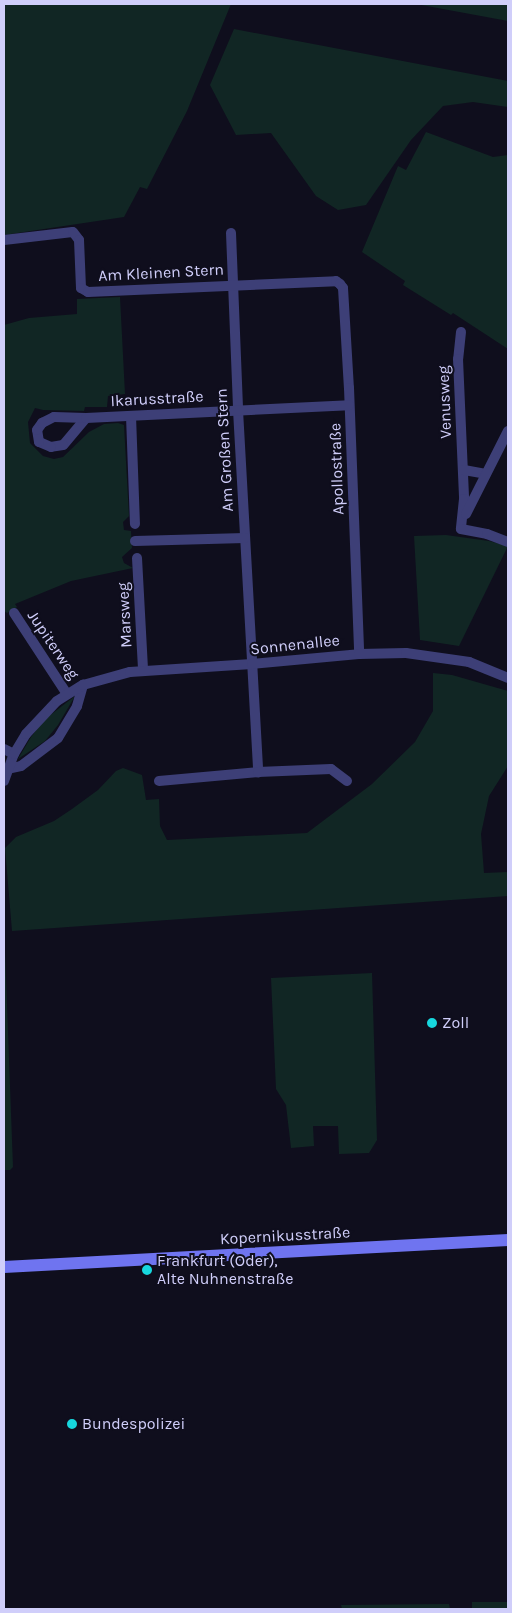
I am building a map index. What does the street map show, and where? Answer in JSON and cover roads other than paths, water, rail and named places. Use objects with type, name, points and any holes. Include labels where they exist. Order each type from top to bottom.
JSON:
[{"type":"main road","name":"Kopernikusstraße","points":[[4,1267],[508,1240]]},
{"type":"street","name":"Am Kleinen Stern","points":[[4,240],[73,232],[79,240],[82,288],[88,292],[336,281],[340,284]]},
{"type":"street","name":"Am Großen Stern","points":[[231,233],[238,410],[258,772]]},
{"type":"street","name":"Apollostraße","points":[[340,284],[343,288],[359,654]]},
{"type":"street","name":"Venusweg","points":[[461,332],[458,359],[464,470],[463,519]]},
{"type":"street","name":"Ikarusstraße","points":[[86,418],[63,445],[51,448],[39,442],[37,430],[42,423],[54,417],[86,418],[349,405]]},
{"type":"street","points":[[131,416],[135,524]]},
{"type":"street","points":[[508,431],[463,519],[461,529],[487,534],[508,542]]},
{"type":"street","points":[[464,470],[486,474]]},
{"type":"street","points":[[136,541],[245,538]]},
{"type":"street","name":"Marsweg","points":[[137,558],[144,670]]},
{"type":"street","name":"Jupiterweg","points":[[14,613],[67,694]]},
{"type":"street","name":"Sonnenallee","points":[[4,781],[14,754],[33,724],[67,694],[83,685],[110,676],[144,670],[252,664],[359,654],[406,653],[439,656],[468,662],[508,678]]},
{"type":"street","points":[[8,769],[21,766],[58,738],[77,706],[83,685]]},
{"type":"street","points":[[4,748],[14,754]]},
{"type":"street","points":[[159,781],[258,772],[331,769],[347,781]]},
{"type":"place","name":"Zoll","points":[[432,1023]]},
{"type":"place","name":"Frankfurt (Oder), Alte Nuhnenstraße","points":[[147,1270]]},
{"type":"place","name":"Bundespolizei","points":[[72,1424]]}]
